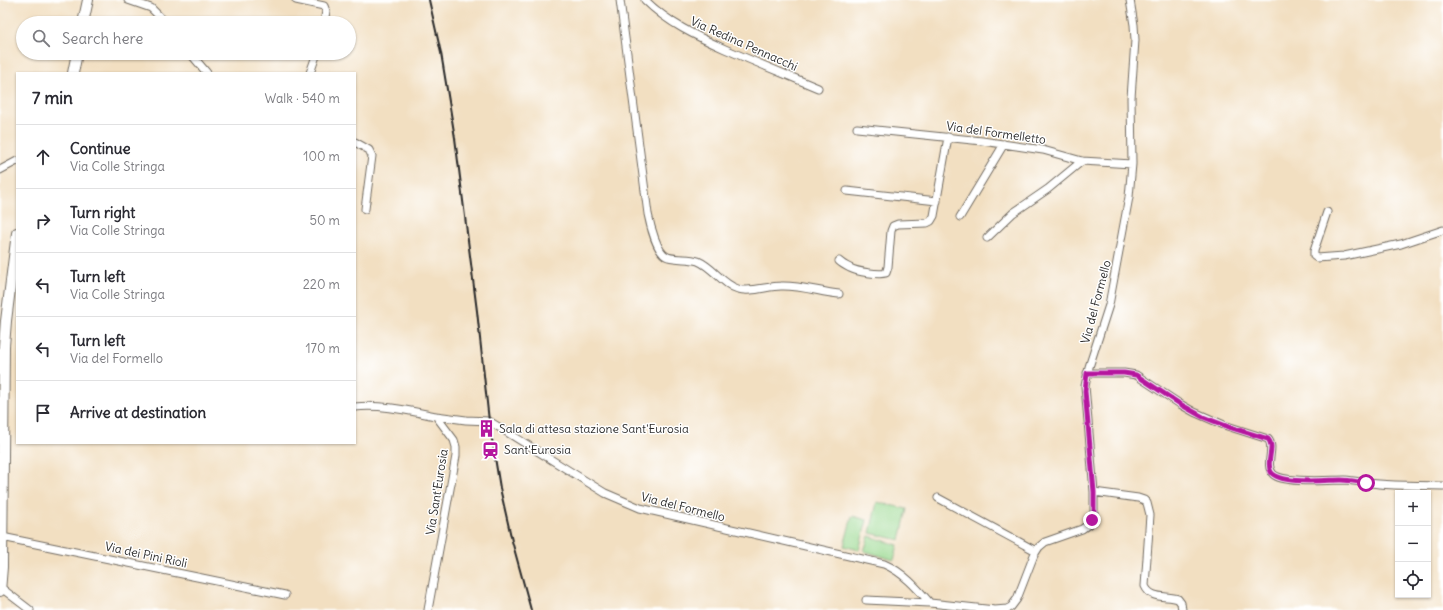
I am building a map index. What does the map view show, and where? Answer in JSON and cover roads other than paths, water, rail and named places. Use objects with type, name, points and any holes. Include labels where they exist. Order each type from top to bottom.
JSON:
[{"type":"main road","points":[[85,16],[88,0]]},
{"type":"main road","points":[[73,72],[76,60]]},
{"type":"main road","points":[[0,591],[4,346],[16,246]]},
{"type":"street","points":[[128,0],[151,8],[159,16]]},
{"type":"street","points":[[296,0],[324,6],[326,11],[325,16]]},
{"type":"street","points":[[620,0],[648,214],[661,253],[668,257],[700,262],[731,286],[738,289],[746,290],[787,286],[839,294]]},
{"type":"street","name":"Via Redina Pennacchi","points":[[645,0],[667,19],[684,30],[818,88]]},
{"type":"street","name":"Via del Formello","points":[[1036,551],[1045,542],[1078,530],[1089,524],[1094,514],[1094,492],[1085,386],[1087,373],[1103,328],[1111,297],[1128,201],[1132,164],[1131,98],[1135,35],[1130,0]]},
{"type":"street","points":[[196,60],[206,72]]},
{"type":"street","points":[[310,72],[315,60]]},
{"type":"street","name":"Via del Formelletto","points":[[857,128],[1004,144],[1049,152],[1082,160],[1132,164]]},
{"type":"street","points":[[839,261],[853,270],[884,274],[888,268],[891,231],[893,226],[900,223],[930,222],[934,216],[948,137]]},
{"type":"street","points":[[356,143],[369,150],[372,156],[365,209]]},
{"type":"street","points":[[960,217],[1004,144]]},
{"type":"street","points":[[987,238],[1013,213],[1048,189],[1082,160]]},
{"type":"street","points":[[0,170],[16,162]]},
{"type":"street","points":[[847,191],[937,201]]},
{"type":"street","points":[[1327,212],[1314,251],[1314,256],[1317,258],[1344,256],[1401,244],[1443,230]]},
{"type":"street","points":[[1087,373],[1124,373],[1136,375],[1180,404],[1203,417],[1268,439],[1270,444],[1270,469],[1273,474],[1279,478],[1296,480],[1344,480],[1385,485],[1443,486]]},
{"type":"street","points":[[356,407],[371,406],[390,408],[436,416]]},
{"type":"street","name":"Via del Formello","points":[[436,416],[466,420],[489,420],[606,492],[640,508],[866,559],[886,565],[908,580],[930,603]]},
{"type":"street","name":"Via Sant'Eurosia","points":[[428,610],[456,450],[454,440],[436,416]]},
{"type":"street","points":[[1094,492],[1136,497],[1147,503],[1150,510],[1150,517],[1145,586],[1148,592],[1154,596],[1178,599],[1181,603],[1182,610]]},
{"type":"street","points":[[866,600],[930,603],[995,610],[1009,608],[1015,603],[1036,551],[938,498]]},
{"type":"street","name":"Via dei Pini Rioli","points":[[1,533],[285,595]]},
{"type":"street","points":[[0,587],[30,610]]},
{"type":"railway","points":[[429,0],[441,53],[455,138],[477,311],[489,421],[500,488],[512,541],[531,610]]},
{"type":"place","name":"Sala di attesa stazione Sant'Eurosia","points":[[486,429]]},
{"type":"place","name":"Sant'Eurosia","points":[[491,450]]}]
